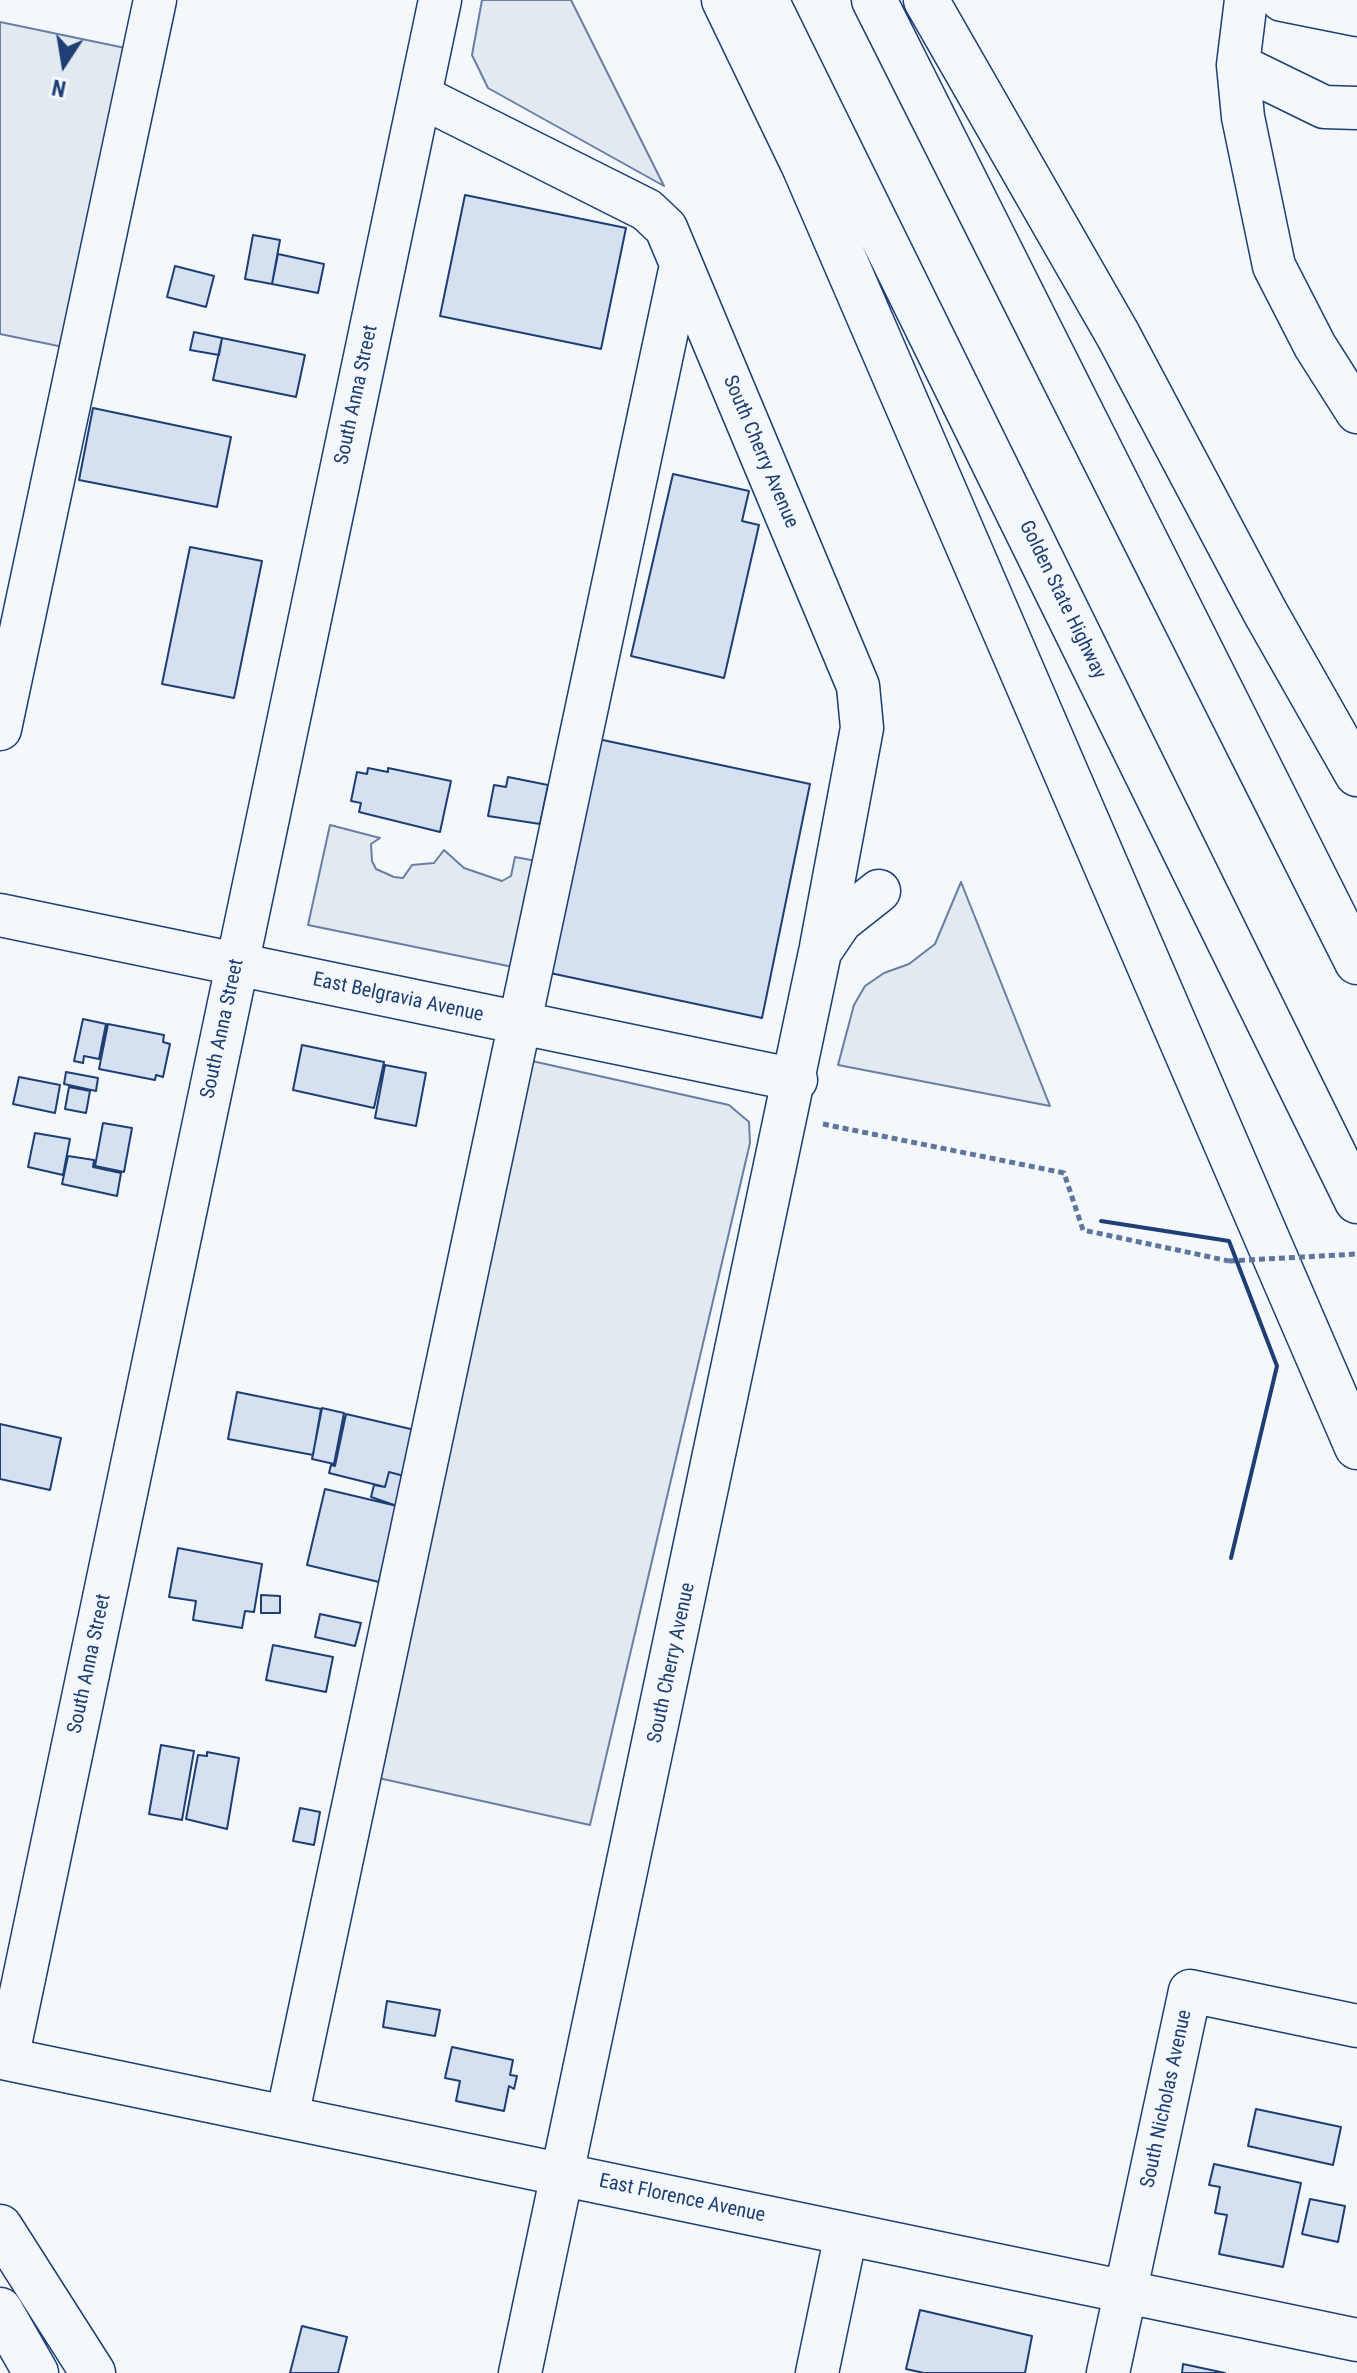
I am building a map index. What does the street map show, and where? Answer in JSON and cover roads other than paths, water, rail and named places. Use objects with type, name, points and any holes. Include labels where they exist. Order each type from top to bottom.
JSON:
[{"type":"highway","points":[[724,0],[804,166],[1357,1447]]},
{"type":"highway","name":"Golden State Highway","points":[[766,0],[1357,1201]]},
{"type":"highway","points":[[874,0],[1357,962]]},
{"type":"highway","points":[[926,0],[1118,335],[1265,612],[1357,774]]},
{"type":"highway","points":[[0,2227],[93,2373]]},
{"type":"highway","points":[[0,2310],[36,2373]]},
{"type":"street","points":[[0,729],[155,0]]},
{"type":"street","name":"South Anna Street","points":[[7,2059],[440,0]]},
{"type":"street","points":[[1246,0],[1238,65],[1243,117],[1274,266],[1315,346],[1357,412]]},
{"type":"street","points":[[1282,0],[1354,9]]},
{"type":"street","points":[[1238,65],[1324,107],[1357,108]]},
{"type":"street","name":"South Cherry Avenue","points":[[420,96],[647,210],[666,228],[858,686],[862,728],[792,1099],[520,2373]]},
{"type":"street","points":[[287,2117],[681,265]]},
{"type":"street","name":"South Cherry Avenue","points":[[820,952],[841,921],[879,891]]},
{"type":"street","name":"East Belgravia Avenue","points":[[0,915],[518,1023],[792,1099]]},
{"type":"street","name":"South Nicholas Avenue","points":[[1108,2373],[1190,1991],[1357,2026]]},
{"type":"street","name":"East Florence Avenue","points":[[7,2059],[1357,2340]]},
{"type":"street","points":[[817,2373],[846,2234]]}]
